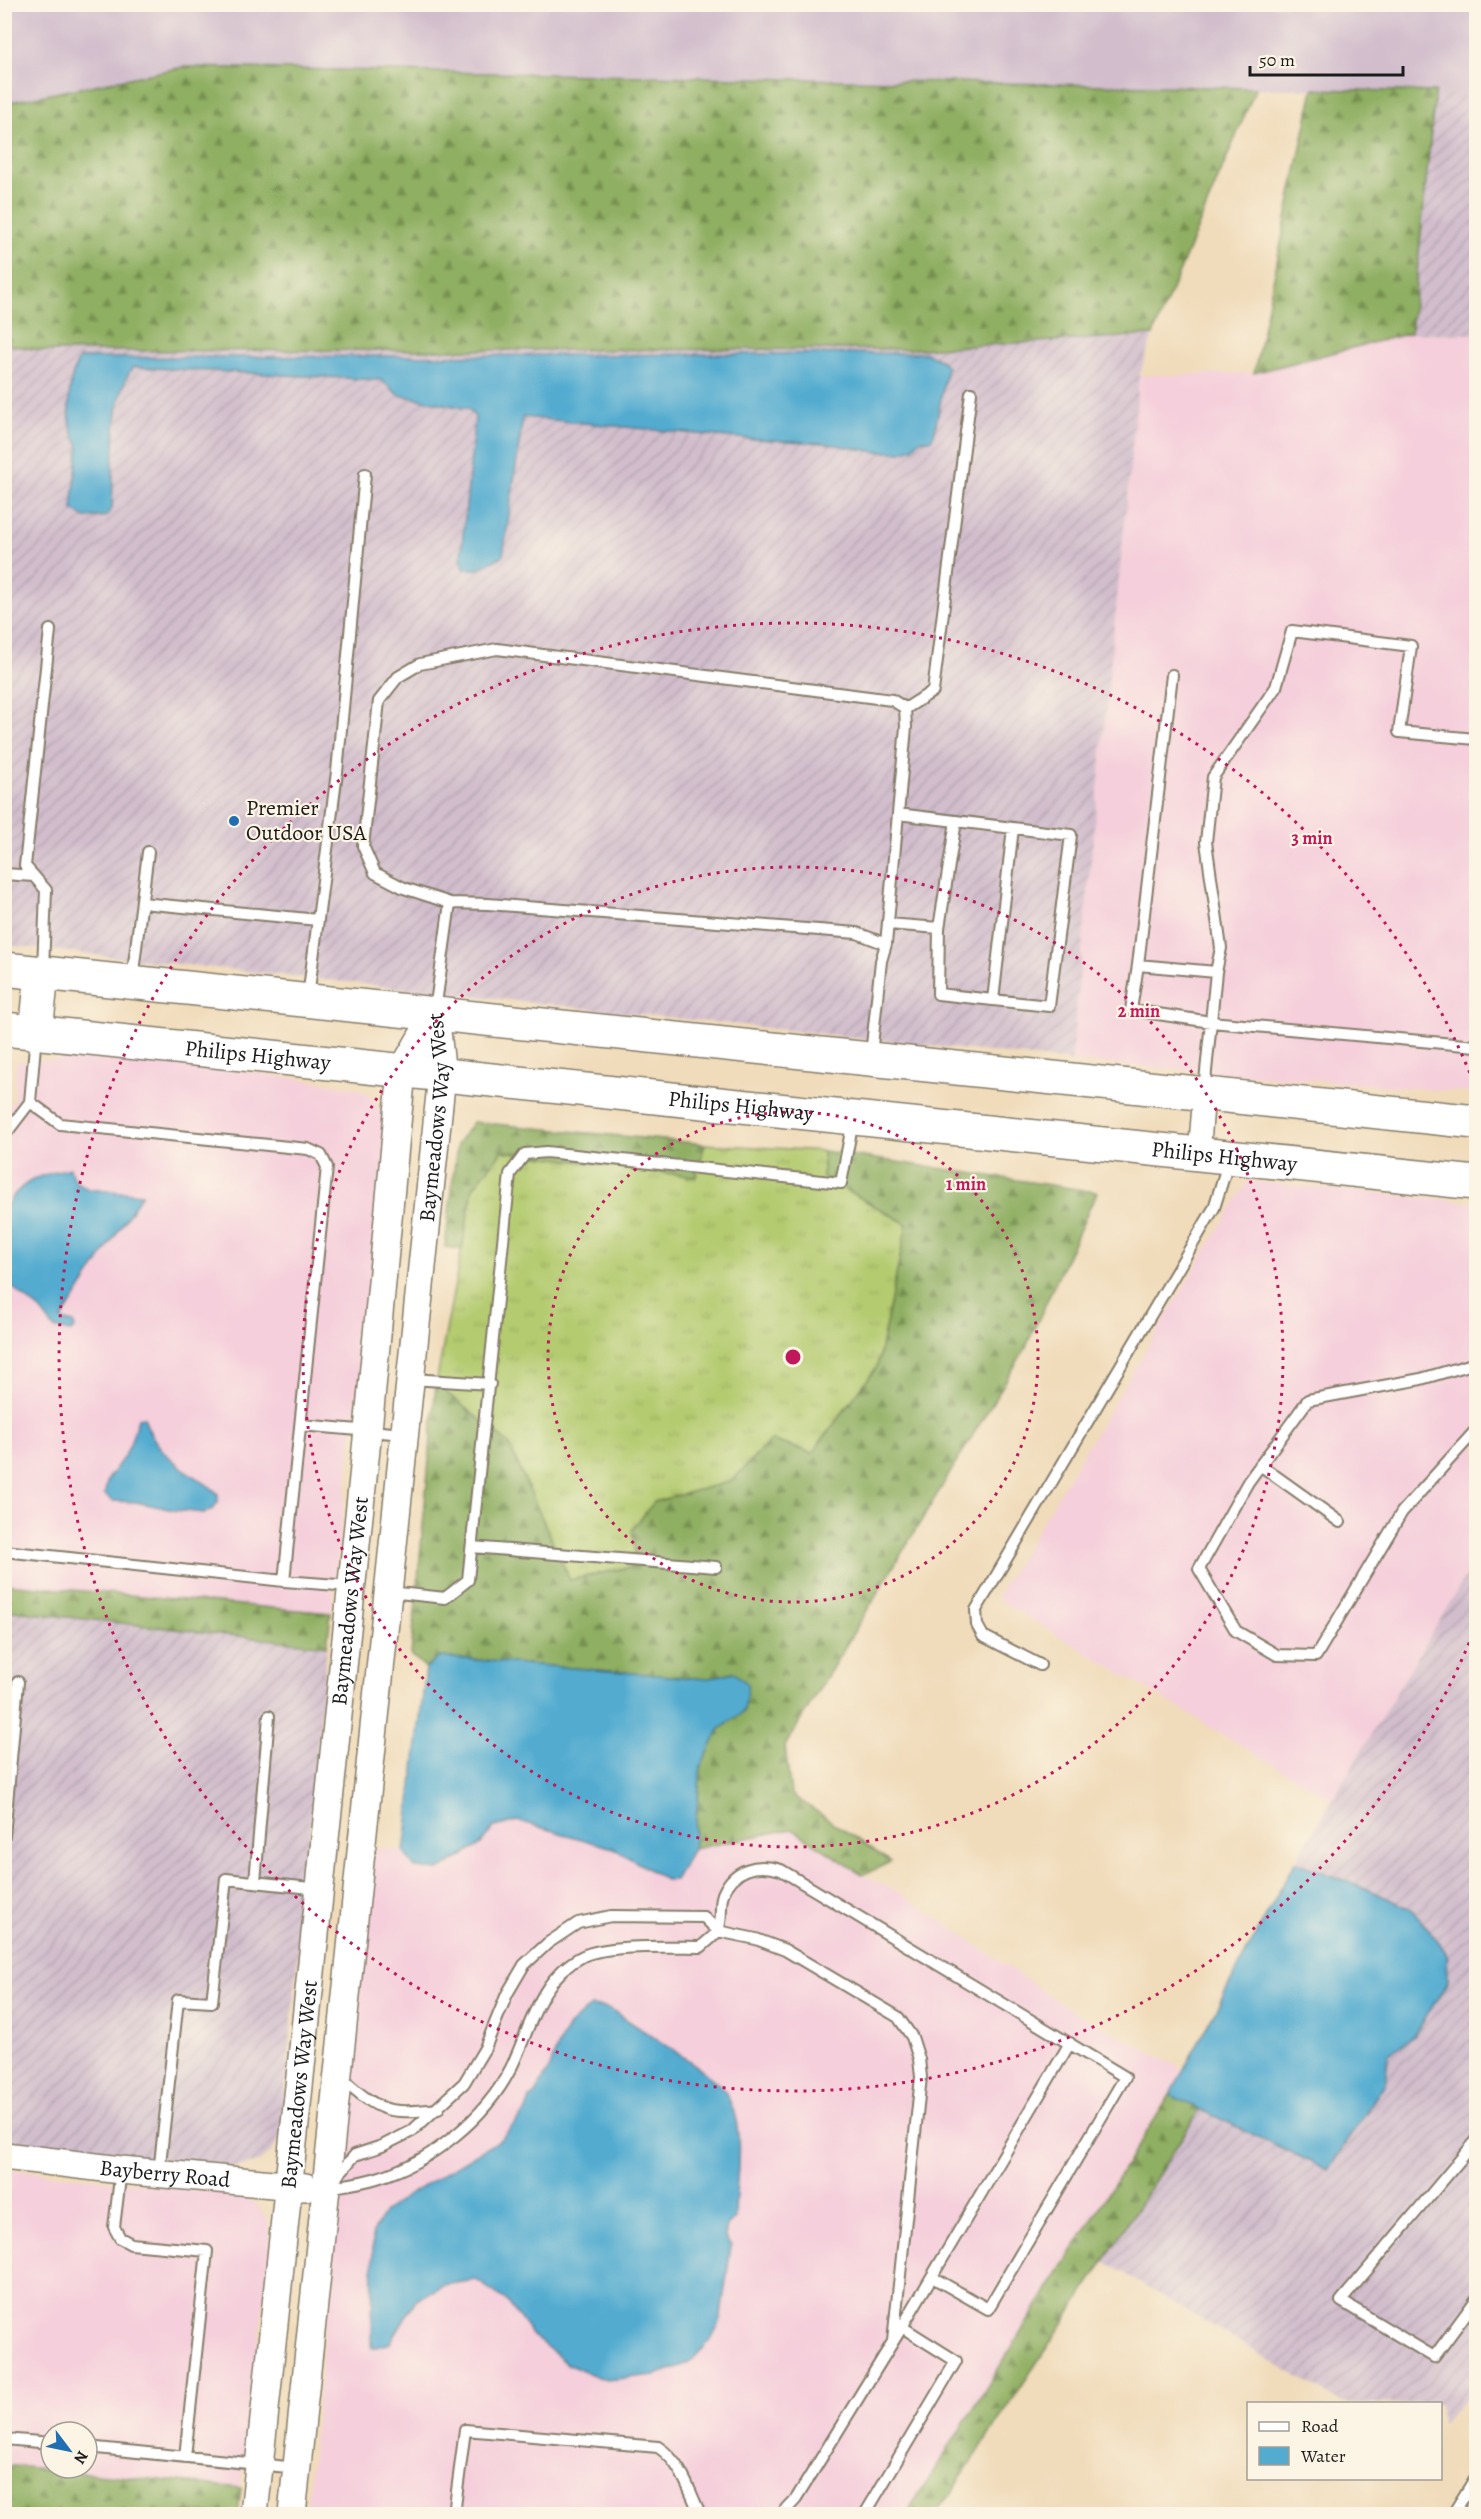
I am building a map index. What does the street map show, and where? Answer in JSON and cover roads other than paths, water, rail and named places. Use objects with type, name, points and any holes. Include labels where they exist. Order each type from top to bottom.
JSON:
[{"type":"main road","points":[[4,969],[871,1061],[1476,1122]]},
{"type":"main road","points":[[36,1032],[42,973]]},
{"type":"main road","name":"Philips Highway","points":[[4,1029],[1476,1183]]},
{"type":"street","name":"Baymeadows Way West","points":[[254,2514],[368,1430],[402,1071],[435,1014]]},
{"type":"street","name":"Baymeadows Way West","points":[[292,2514],[442,1075],[435,1014]]},
{"type":"street","points":[[1203,1094],[1214,1156]]},
{"type":"street","name":"Bayberry Road","points":[[4,2156],[121,2170],[327,2188]]},
{"type":"lane","points":[[906,709],[933,691],[971,393]]},
{"type":"lane","points":[[308,1001],[337,772],[365,474]]},
{"type":"lane","points":[[42,973],[46,890],[25,866],[50,630]]},
{"type":"lane","points":[[1203,1094],[1216,972],[1221,948],[1206,842],[1213,777],[1276,687],[1292,631],[1412,646],[1399,732],[1476,739]]},
{"type":"lane","points":[[886,945],[857,933],[450,903],[404,888],[375,873],[363,846],[379,701],[398,677],[420,664],[497,649],[892,700],[906,709]]},
{"type":"lane","points":[[1172,675],[1131,1010],[1211,1022],[1476,1046]]},
{"type":"lane","points":[[871,1061],[881,961],[886,945],[906,709]]},
{"type":"lane","points":[[898,814],[1071,834],[1050,1006],[938,994],[939,928],[956,821]]},
{"type":"lane","points":[[993,1000],[1013,828]]},
{"type":"lane","points":[[132,982],[148,852]]},
{"type":"lane","points":[[4,874],[34,876]]},
{"type":"lane","points":[[142,903],[318,920]]},
{"type":"lane","points":[[435,1014],[450,903]]},
{"type":"lane","points":[[888,924],[939,928]]},
{"type":"lane","points":[[1138,965],[1216,972]]},
{"type":"lane","points":[[4,1136],[30,1102],[36,1032]]},
{"type":"lane","points":[[30,1102],[60,1124],[308,1149],[321,1155],[327,1167],[284,1581]]},
{"type":"lane","points":[[389,1592],[445,1598],[468,1580],[510,1174],[525,1154],[546,1152],[841,1183],[854,1118]]},
{"type":"lane","points":[[1040,1665],[983,1636],[976,1625],[976,1610],[1214,1208],[1214,1156]]},
{"type":"lane","points":[[1476,1363],[1421,1379],[1308,1400],[1248,1482],[1199,1569],[1236,1631],[1276,1655],[1316,1656],[1402,1512],[1476,1430]]},
{"type":"lane","points":[[411,1379],[490,1384]]},
{"type":"lane","points":[[301,1425],[405,1434]]},
{"type":"lane","points":[[1260,1465],[1340,1522]]},
{"type":"lane","points":[[472,1547],[716,1567]]},
{"type":"lane","points":[[4,1551],[351,1586]]},
{"type":"lane","points":[[4,1836],[18,1682]]},
{"type":"lane","points":[[255,1882],[269,1716]]},
{"type":"lane","points":[[327,2188],[376,2179],[405,2168],[439,2147],[464,2127],[489,2099],[509,2070],[544,1991],[562,1970],[585,1955],[624,1948],[701,1947],[718,1931],[723,1894],[735,1876],[750,1867],[766,1866],[781,1870],[1125,2077],[988,2309],[932,2277]]},
{"type":"lane","points":[[159,2173],[178,2000],[212,2002],[226,1879],[320,1889]]},
{"type":"lane","points":[[327,2188],[355,2155],[382,2146],[412,2131],[464,2083],[485,2048],[507,1994],[524,1965],[548,1942],[578,1923],[611,1916],[704,1917],[718,1931],[756,1939],[784,1950],[898,2017],[912,2037],[919,2059],[921,2078],[893,2341]]},
{"type":"lane","points":[[782,2514],[796,2499],[902,2327],[1070,2043]]},
{"type":"lane","points":[[339,2075],[371,2102],[389,2111],[410,2112],[438,2108]]},
{"type":"lane","points":[[1476,2141],[1341,2301],[1434,2357],[1476,2301]]},
{"type":"lane","points":[[121,2170],[114,2227],[120,2238],[131,2244],[207,2251],[186,2457]]},
{"type":"lane","points":[[865,2514],[956,2361],[902,2327]]},
{"type":"lane","points":[[453,2514],[465,2430],[658,2447],[669,2454],[677,2465],[700,2514]]},
{"type":"lane","points":[[4,2439],[39,2442]]},
{"type":"lane","points":[[99,2448],[297,2468]]},
{"type":"lane","points":[[1453,2514],[1476,2477]]},
{"type":"water","points":[[926,353],[942,361],[947,367],[934,435],[930,440],[920,440],[913,448],[901,452],[877,452],[824,443],[738,438],[523,417],[503,556],[478,569],[464,569],[461,556],[475,417],[469,409],[399,395],[381,380],[133,367],[120,396],[117,415],[113,455],[112,508],[107,516],[85,518],[72,509],[79,445],[71,426],[69,402],[72,377],[80,358]]},
{"type":"water","points":[[70,1168],[76,1182],[88,1189],[142,1194],[61,1320],[74,1323],[75,1328],[69,1332],[54,1328],[41,1311],[5,1281],[4,1212],[9,1201],[23,1186],[49,1173]]},
{"type":"water","points":[[144,1417],[155,1441],[167,1455],[218,1494],[218,1502],[213,1509],[204,1513],[174,1510],[136,1502],[113,1501],[105,1495],[110,1476],[128,1449],[138,1418]]},
{"type":"water","points":[[440,1657],[706,1679],[733,1672],[748,1684],[744,1711],[719,1730],[701,1767],[693,1849],[675,1880],[666,1880],[613,1848],[518,1821],[494,1827],[482,1843],[439,1870],[415,1868],[404,1852],[426,1668]]},
{"type":"water","points":[[1295,1862],[1363,1887],[1409,1908],[1447,1954],[1448,1981],[1415,2035],[1388,2055],[1385,2083],[1328,2170],[1170,2095]]},
{"type":"water","points":[[591,2006],[609,2008],[700,2068],[722,2087],[731,2104],[738,2136],[735,2219],[727,2225],[725,2238],[731,2246],[720,2322],[710,2341],[689,2363],[655,2375],[606,2380],[569,2365],[532,2335],[507,2301],[476,2280],[443,2285],[415,2301],[390,2343],[372,2348],[373,2232],[385,2212],[405,2197],[501,2139],[526,2111],[530,2098],[535,2094],[550,2067],[558,2045],[569,2026]]},
{"type":"place","name":"Premier Outdoor USA","points":[[234,821]]}]
